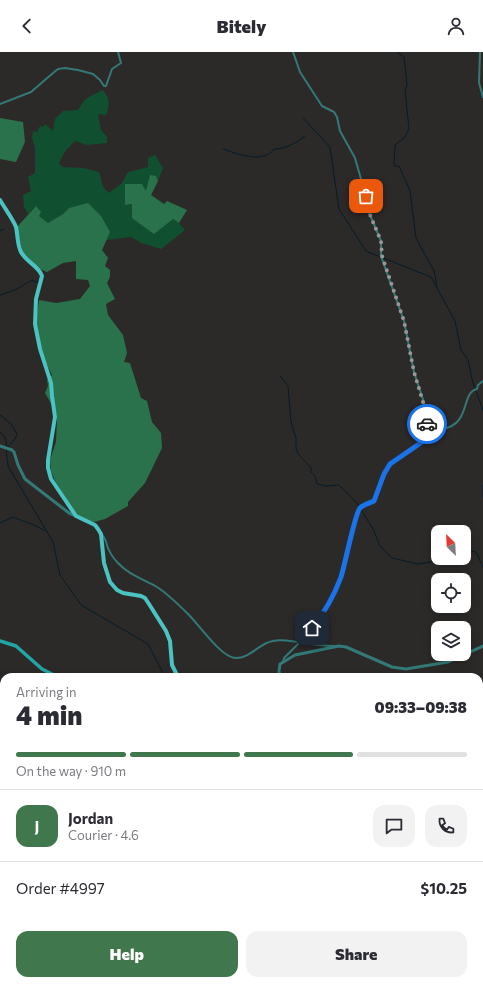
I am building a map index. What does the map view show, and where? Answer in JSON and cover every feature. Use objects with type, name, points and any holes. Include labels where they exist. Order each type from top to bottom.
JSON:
[{"type":"main road","points":[[0,200],[15,225],[18,244],[22,253],[42,276],[36,299],[35,324],[40,349],[51,383],[55,417],[48,460],[48,468],[51,479],[76,516],[95,525],[101,534],[104,563],[110,582],[117,590],[123,593],[145,598],[149,604],[170,641],[172,665],[176,673]]},
{"type":"main road","points":[[0,641],[16,646],[42,669],[50,673]]},
{"type":"street","points":[[0,104],[31,92],[53,73],[65,68],[93,74],[106,86],[112,69],[121,63],[118,52]]},
{"type":"street","points":[[280,673],[280,665],[284,658],[307,635],[327,608],[335,592],[347,558],[356,516],[360,508],[374,501],[384,474],[390,464],[422,442],[427,429],[426,412],[414,372],[404,321],[382,256],[381,241],[365,197],[355,158],[340,131],[337,117],[334,112],[322,106],[300,72],[293,52]]},
{"type":"street","points":[[480,52],[479,83],[483,97]]},
{"type":"street","points":[[427,429],[434,431],[448,428],[460,420],[465,409],[468,396],[473,390],[477,389],[478,385],[483,381]]},
{"type":"street","points":[[0,446],[14,452],[18,465],[25,479],[65,510],[76,516]]},
{"type":"street","points":[[101,534],[104,536],[108,549],[118,563],[132,575],[157,587],[188,614],[228,656],[235,658],[243,657],[262,645],[274,640],[286,640],[299,643],[346,647],[396,669],[445,663],[483,646]]},
{"type":"street","points":[[282,662],[295,655],[339,646]]},
{"type":"green space","points":[[103,90],[109,102],[108,108],[106,115],[98,114],[101,130],[107,137],[107,143],[87,145],[75,141],[66,150],[59,163],[62,167],[83,168],[99,172],[103,187],[109,193],[122,183],[128,172],[148,167],[148,158],[155,155],[163,168],[158,181],[156,176],[146,192],[125,205],[132,204],[173,219],[185,230],[161,249],[141,243],[131,237],[106,240],[109,232],[69,208],[63,214],[48,223],[39,216],[36,206],[28,214],[24,207],[23,195],[31,191],[28,177],[35,173],[35,147],[32,138],[33,131],[37,132],[40,126],[43,127],[45,124],[53,131],[55,119],[63,111],[78,110],[86,99]]},
{"type":"green space","points":[[0,118],[23,122],[25,142],[16,162],[0,159]]},
{"type":"green space","points":[[150,175],[156,176],[158,181],[151,195],[164,204],[167,201],[187,210],[179,223],[173,219],[154,234],[132,218],[132,204],[125,205],[125,184],[142,184],[146,191]]},
{"type":"green space","points":[[88,203],[101,216],[110,232],[102,250],[108,258],[105,266],[110,270],[110,277],[107,283],[115,299],[106,304],[108,315],[123,335],[127,353],[124,362],[130,363],[141,398],[147,401],[152,422],[161,433],[162,448],[145,483],[128,502],[128,506],[105,519],[94,522],[83,519],[76,514],[55,481],[51,471],[50,460],[56,442],[57,420],[56,412],[45,393],[48,386],[47,380],[52,375],[41,353],[36,320],[39,300],[56,303],[80,299],[90,286],[88,280],[76,279],[76,261],[63,263],[47,272],[33,265],[24,255],[17,227],[36,206],[41,212],[39,216],[48,223],[63,214],[69,208]]},
{"type":"waterway","points":[[397,52],[404,57],[407,85],[405,90],[409,129],[405,137],[395,145],[394,166],[399,166],[410,191],[416,238],[434,271],[437,287]]},
{"type":"waterway","points":[[303,118],[330,147],[339,209],[366,251],[380,257]]},
{"type":"waterway","points":[[223,149],[243,155],[257,157],[264,156],[270,154],[274,149],[291,145],[305,136]]},
{"type":"waterway","points":[[0,231],[4,229]]},
{"type":"waterway","points":[[383,258],[431,277],[455,321],[461,350],[468,360],[473,383],[483,410]]},
{"type":"waterway","points":[[0,295],[15,290],[32,280],[36,282],[39,281]]},
{"type":"waterway","points":[[280,376],[288,386],[291,422],[296,438],[296,449],[299,455],[311,468],[311,472],[315,476],[317,484],[326,486],[339,485],[357,503],[373,529],[380,546],[392,558],[418,564],[431,562]]},
{"type":"waterway","points":[[0,415],[11,424],[17,434],[15,439],[8,447]]},
{"type":"waterway","points":[[0,432],[5,437],[7,447]]},
{"type":"waterway","points":[[6,450],[8,466],[53,542],[60,575],[81,605],[148,644],[163,673]]},
{"type":"waterway","points":[[483,485],[483,497]]},
{"type":"waterway","points":[[0,523],[13,517],[45,531]]},
{"type":"waterway","points":[[471,551],[476,552],[483,567]]},
{"type":"way so far","points":[[366,196],[364,198],[365,203],[381,241],[380,246],[382,256],[404,321],[414,372],[426,412],[427,424]]},
{"type":"route","points":[[312,628],[327,608],[335,592],[347,558],[356,516],[360,508],[374,501],[384,474],[390,464],[422,442],[427,429],[427,424]]}]
